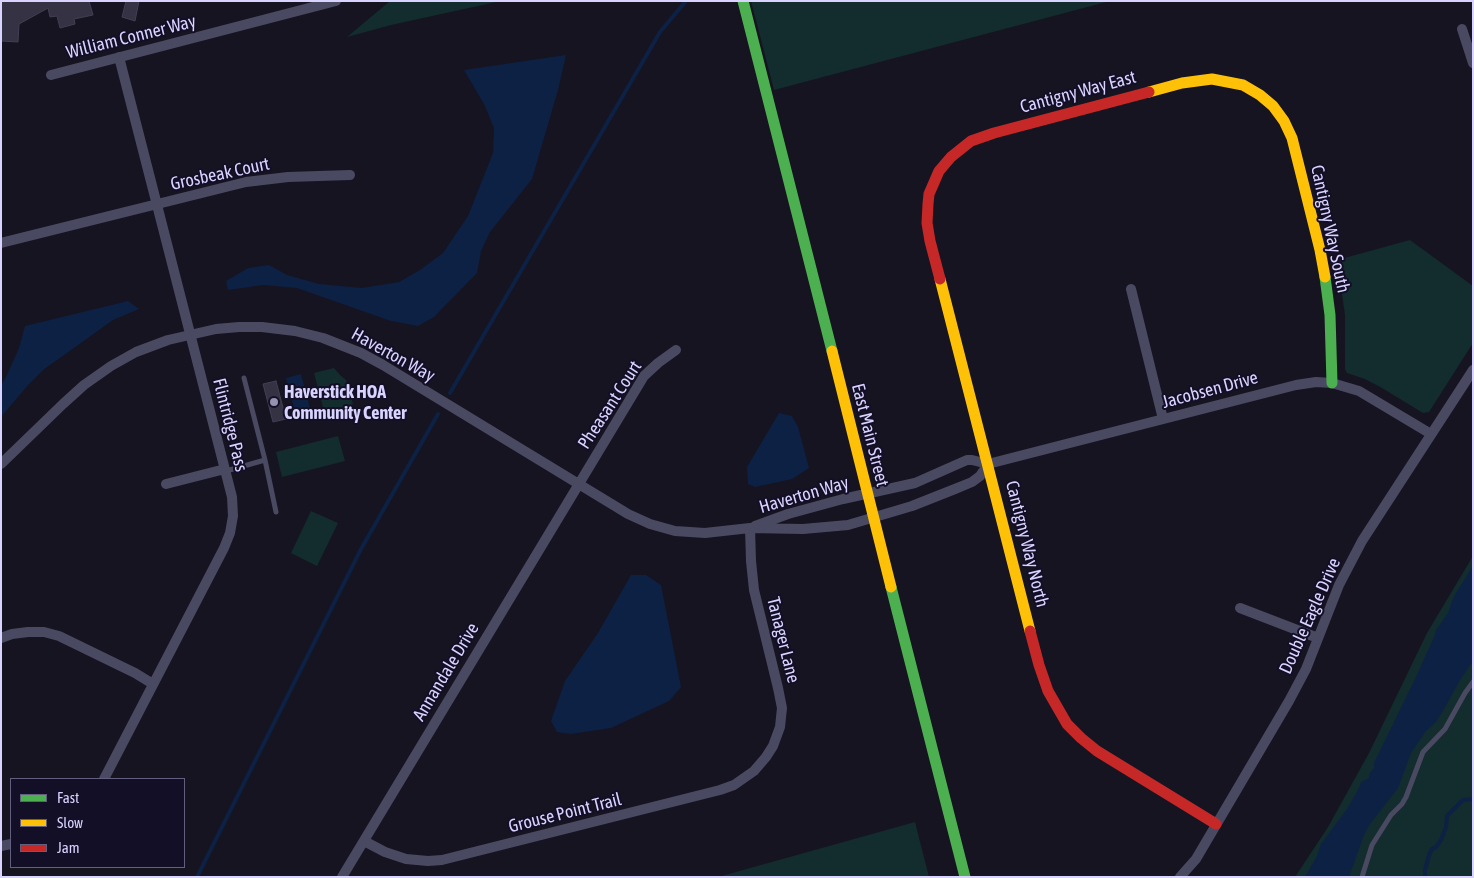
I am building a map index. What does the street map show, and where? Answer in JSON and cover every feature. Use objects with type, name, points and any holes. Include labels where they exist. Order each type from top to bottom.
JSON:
[{"type":"street","name":"William Conner Way","points":[[51,75],[336,1]]},
{"type":"street","name":"East Main Street","points":[[742,1],[965,877]]},
{"type":"street","points":[[1462,29],[1473,63]]},
{"type":"street","name":"Flintridge Pass","points":[[105,778],[224,548],[230,533],[233,507],[158,204],[119,57]]},
{"type":"street","name":"Cantigny Way East","points":[[930,194],[939,171],[951,157],[971,142],[994,133],[1130,96],[1212,79],[1227,80],[1260,94]]},
{"type":"street","name":"Cantigny Way South","points":[[1260,94],[1273,106],[1284,121],[1295,147],[1326,282],[1330,315],[1332,383]]},
{"type":"street","name":"Grosbeak Court","points":[[1,243],[257,180],[350,174]]},
{"type":"street","name":"Cantigny Way North","points":[[930,194],[927,212],[930,241],[1039,665],[1048,691],[1067,724],[1096,751],[1216,824]]},
{"type":"street","points":[[1131,289],[1163,419]]},
{"type":"street","name":"Haverton Way","points":[[1,464],[63,404],[103,371],[128,356],[152,345],[190,334],[239,327],[262,327],[310,334],[342,345],[383,365],[578,485],[628,514],[662,528],[705,533],[750,528],[804,529],[848,525],[873,518]]},
{"type":"street","name":"Pheasant Court","points":[[578,485],[644,376],[676,350]]},
{"type":"street","name":"Double Eagle Drive","points":[[1180,877],[1196,859],[1289,701],[1306,669],[1346,569],[1362,540],[1473,370]]},
{"type":"street","name":"Jacobsen Drive","points":[[867,494],[915,483],[967,460],[988,464],[1250,395],[1316,382],[1332,383],[1359,391],[1432,434]]},
{"type":"street","points":[[873,518],[923,503],[972,482],[980,476],[988,464]]},
{"type":"street","points":[[166,484],[225,470]]},
{"type":"street","name":"Annandale Drive","points":[[342,877],[578,485]]},
{"type":"street","name":"Haverton Way","points":[[750,528],[788,514],[867,494]]},
{"type":"street","name":"Tanager Lane","points":[[750,528],[754,590],[782,708],[780,727],[773,746],[766,757]]},
{"type":"street","points":[[1240,608],[1318,638]]},
{"type":"street","points":[[1,638],[12,634],[28,632],[51,633],[135,673],[153,684]]},
{"type":"street","name":"Grouse Point Trail","points":[[364,840],[385,852],[406,858],[428,861],[452,858],[720,790],[746,777],[766,757]]},
{"type":"lane","points":[[244,378],[276,512]]},
{"type":"lane","points":[[225,470],[265,460]]},
{"type":"lane","points":[[1362,877],[1372,845],[1406,797],[1423,752],[1444,729],[1473,682]]},
{"type":"green space","points":[[390,1],[501,1],[391,25],[347,37]]},
{"type":"green space","points":[[751,1],[1110,1],[774,90]]},
{"type":"green space","points":[[1410,240],[1473,286],[1473,343],[1429,412],[1423,413],[1365,379],[1347,373],[1345,369],[1345,315],[1337,260]]},
{"type":"green space","points":[[334,368],[346,380],[353,404],[346,413],[326,419],[314,373]]},
{"type":"green space","points":[[338,436],[345,461],[282,477],[276,452]]},
{"type":"green space","points":[[311,511],[338,523],[317,566],[291,553]]},
{"type":"green space","points":[[1473,556],[1473,877],[1295,877],[1328,827],[1369,753],[1427,633]]},
{"type":"green space","points":[[915,822],[929,877],[718,877]]},
{"type":"water","points":[[566,55],[558,90],[532,179],[490,232],[481,251],[477,273],[434,317],[418,326],[391,321],[297,288],[263,285],[228,290],[226,281],[248,268],[269,265],[287,275],[319,284],[362,288],[399,282],[420,270],[443,253],[468,216],[493,153],[494,128],[484,104],[464,70]]},
{"type":"water","points":[[128,301],[139,309],[113,320],[43,370],[1,417],[1,385],[19,348],[25,326]]},
{"type":"water","points":[[301,374],[312,416],[297,419],[286,378]]},
{"type":"water","points":[[779,413],[792,416],[798,427],[809,468],[792,479],[755,487],[748,484],[747,467]]},
{"type":"water","points":[[1473,566],[1473,661],[1436,722],[1426,731],[1411,753],[1398,788],[1370,824],[1364,835],[1349,877],[1305,877],[1317,856],[1321,844],[1347,809],[1361,782],[1369,778],[1374,768],[1374,763],[1415,679],[1436,630],[1448,613],[1456,593]]},
{"type":"water","points":[[631,575],[646,575],[661,585],[681,687],[669,701],[611,728],[571,734],[557,732],[551,721],[565,681],[598,633]]},
{"type":"building","points":[[1,1],[89,1],[93,15],[74,19],[75,24],[60,28],[57,16],[50,17],[48,8],[19,24],[18,42],[1,41]]},
{"type":"building","points":[[126,1],[139,1],[135,21],[122,17]]},
{"type":"building","name":"Haverstick HOA Community Center","points":[[276,381],[286,419],[273,422],[263,384]]},
{"type":"waterway","points":[[450,393],[660,32],[686,1]]},
{"type":"waterway","points":[[197,877],[361,549],[438,414]]},
{"type":"waterway","points":[[1425,877],[1429,855],[1441,840],[1446,827],[1447,816],[1463,800],[1473,799]]},
{"type":"traffic: fast","points":[[743,1],[832,351]]},
{"type":"traffic: fast","points":[[1325,277],[1330,315],[1332,383]]},
{"type":"traffic: fast","points":[[891,587],[965,877]]},
{"type":"traffic: slow","points":[[1149,92],[1182,83],[1212,79],[1243,85],[1260,95],[1273,106],[1284,121],[1292,138],[1325,277]]},
{"type":"traffic: slow","points":[[940,279],[1030,631]]},
{"type":"traffic: slow","points":[[832,351],[891,587]]},
{"type":"traffic: jam","points":[[940,279],[927,223],[928,204],[929,194],[939,171],[951,157],[971,141],[994,133],[1149,92]]},
{"type":"traffic: jam","points":[[1030,631],[1048,691],[1067,724],[1097,751],[1216,824]]},
{"type":"place","name":"Haverstick HOA Community Center","points":[[274,402]]}]
